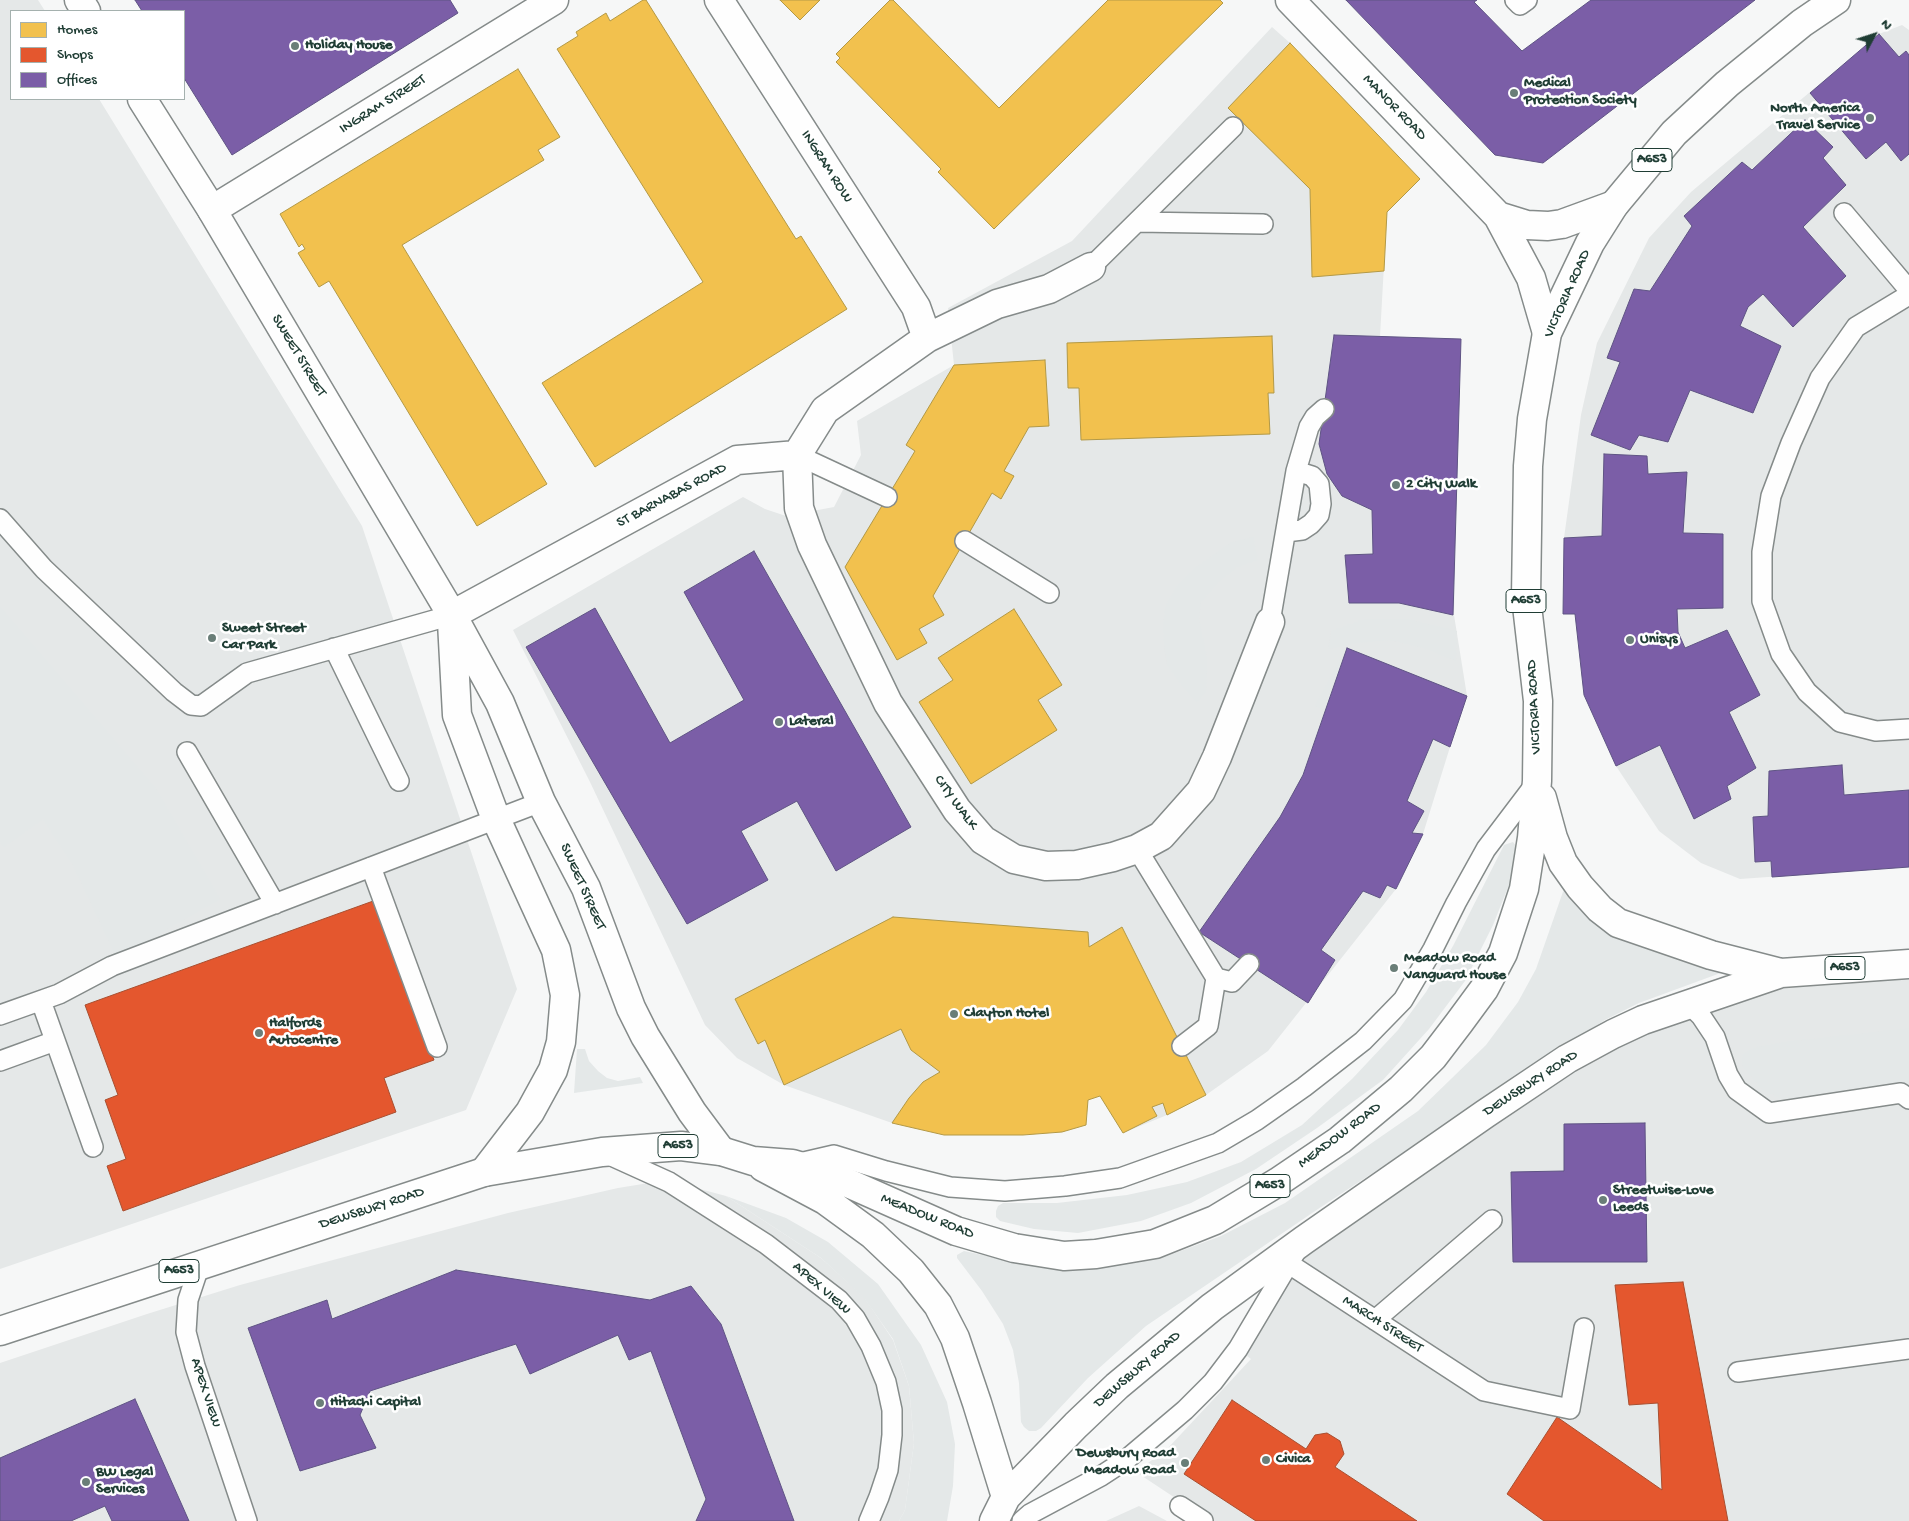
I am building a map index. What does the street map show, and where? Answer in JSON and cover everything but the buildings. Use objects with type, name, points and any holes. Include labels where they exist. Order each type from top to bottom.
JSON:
[{"type":"street","name":"INGRAM ROW","points":[[719,0],[916,307],[927,338]]},
{"type":"street","name":"MANOR ROAD","points":[[1290,0],[1498,216],[1531,278],[1547,333]]},
{"type":"street","name":"VICTORIA ROAD","points":[[1537,781],[1538,701],[1526,597],[1528,475],[1532,419],[1547,333],[1590,242],[1614,205],[1674,133],[1727,84],[1802,23],[1836,0]]},
{"type":"street","name":"INGRAM STREET","points":[[212,210],[546,2]]},
{"type":"street","name":"SWEET STREET","points":[[143,100],[212,210],[452,616],[500,703],[541,802],[586,888],[631,1008],[692,1112],[721,1151]]},
{"type":"street","name":"MANOR ROAD","points":[[1498,216],[1527,225],[1548,226],[1562,224],[1614,205]]},
{"type":"street","points":[[798,455],[825,410],[927,338],[997,304],[1049,289],[1091,267]]},
{"type":"street","name":"ST BARNABAS ROAD","points":[[452,616],[737,460],[798,455]]},
{"type":"street","name":"CITY WALK","points":[[798,455],[799,508],[812,546],[888,703],[957,810],[983,840],[1014,859],[1046,866],[1077,864],[1136,849],[1161,836],[1201,791],[1217,757],[1270,622]]},
{"type":"street","name":"SWEET STREET","points":[[452,616],[457,715],[496,819],[556,950],[565,995],[561,1042],[552,1070],[530,1112],[484,1172]]},
{"type":"street","name":"A653","points":[[1537,781],[1553,838],[1563,863],[1600,909],[1618,924],[1712,956],[1781,973],[1909,964]]},
{"type":"street","name":"MEADOW ROAD","points":[[753,1161],[792,1164],[830,1175],[956,1231],[1014,1248],[1048,1254],[1064,1256],[1096,1254],[1155,1244],[1215,1220],[1286,1177],[1340,1140],[1401,1088],[1433,1057],[1459,1023],[1484,988],[1503,953],[1515,918],[1527,873],[1537,781]]},
{"type":"street","name":"DEWSBURY ROAD","points":[[1000,1509],[1076,1425],[1117,1386],[1212,1307],[1284,1260],[1304,1240],[1486,1114],[1567,1059],[1621,1030],[1689,1004],[1781,973]]},
{"type":"street","name":"DEWSBURY ROAD","points":[[0,1331],[484,1172],[602,1152],[681,1146],[721,1151],[753,1161]]},
{"type":"street","name":"A653","points":[[753,1161],[781,1178],[825,1200],[873,1235],[911,1271],[938,1305],[955,1338],[977,1403],[1000,1509]]},
{"type":"lane","points":[[1515,0],[1520,5],[1527,0]]},
{"type":"lane","points":[[1091,267],[1233,127]]},
{"type":"lane","points":[[1844,213],[1909,290]]},
{"type":"lane","points":[[1137,222],[1263,224]]},
{"type":"lane","points":[[1909,295],[1856,327],[1820,378],[1791,444],[1772,496],[1762,552],[1762,600],[1781,654],[1807,692],[1840,722],[1876,731],[1909,729]]},
{"type":"lane","points":[[1270,622],[1296,471],[1309,428],[1315,417],[1324,409]]},
{"type":"lane","points":[[798,455],[887,497]]},
{"type":"lane","points":[[1286,532],[1302,530],[1311,524],[1319,515],[1321,504],[1319,484],[1312,476],[1296,471]]},
{"type":"lane","points":[[0,519],[44,569],[174,692],[192,705],[202,706],[247,673],[452,616]]},
{"type":"lane","points":[[965,541],[1049,592]]},
{"type":"lane","points":[[334,648],[398,781]]},
{"type":"lane","points":[[187,752],[275,904]]},
{"type":"lane","points":[[792,1164],[834,1155],[886,1171],[950,1187],[1005,1191],[1065,1186],[1120,1178],[1218,1143],[1257,1120],[1363,1041],[1403,1000],[1433,949],[1486,849],[1537,781]]},
{"type":"lane","points":[[0,1015],[59,994],[112,966],[541,802]]},
{"type":"lane","points":[[1136,849],[1216,978],[1208,1026],[1182,1046]]},
{"type":"lane","points":[[371,867],[436,1047]]},
{"type":"lane","points":[[1216,978],[1232,982],[1249,964]]},
{"type":"lane","points":[[41,1001],[93,1147]]},
{"type":"lane","points":[[1689,1004],[1701,1016],[1715,1037],[1728,1075],[1737,1090],[1769,1113],[1901,1093],[1909,1100]]},
{"type":"lane","points":[[0,1061],[55,1042]]},
{"type":"lane","name":"APEX VIEW","points":[[602,1152],[669,1182],[766,1244],[839,1300],[855,1318],[871,1346],[886,1382],[892,1410],[892,1435],[888,1470],[879,1498],[868,1521]]},
{"type":"lane","points":[[1375,1320],[1492,1220]]},
{"type":"lane","name":"MARCH STREET","points":[[1284,1260],[1484,1391],[1570,1409],[1584,1328]]},
{"type":"lane","name":"DEWSBURY ROAD","points":[[1022,1521],[1030,1514],[1101,1476],[1127,1459],[1185,1410],[1212,1382],[1238,1349],[1284,1260]]},
{"type":"lane","name":"APEX VIEW","points":[[200,1264],[188,1300],[186,1332],[195,1366],[247,1521]]},
{"type":"lane","points":[[1738,1372],[1909,1349]]},
{"type":"lane","points":[[1180,1506],[1204,1521]]},
{"type":"shaded area","name":"Sweet Street Car Park","points":[[0,0],[38,0],[44,10],[10,10],[10,100],[100,100],[362,526],[517,989],[466,1110],[0,1269]]},
{"type":"shaded area","points":[[1902,25],[1909,30],[1909,867],[1740,879],[1701,863],[1659,831],[1616,766],[1584,695],[1575,614],[1563,614],[1564,538],[1581,415],[1597,343],[1649,238],[1691,192],[1879,34]]},
{"type":"shaded area","points":[[1272,27],[1290,43],[1420,179],[1387,212],[1380,336],[1461,339],[1454,615],[1467,696],[1423,834],[1396,889],[1268,1051],[1206,1095],[1167,1115],[1123,1133],[1100,1096],[1088,1100],[1086,1125],[1062,1132],[892,1123],[784,1085],[737,1058],[705,1025],[590,782],[513,630],[743,497],[765,509],[786,516],[834,507],[861,455],[857,421],[954,365],[948,308],[1072,241]]},
{"type":"shaded area","points":[[1253,537],[1258,560],[1236,568],[1218,582],[1201,602],[1199,620],[1207,657],[1207,670],[1206,691],[1197,702],[1167,664],[1163,624],[1166,605],[1178,585],[1195,568],[1232,542]]},
{"type":"shaded area","points":[[0,607],[156,789],[220,899],[117,958],[72,863],[43,819],[4,847],[0,842]]},
{"type":"shaded area","points":[[1364,619],[1408,619],[1457,631],[1456,661],[1423,648],[1390,640],[1356,643],[1328,649],[1331,631]]},
{"type":"shaded area","points":[[1341,661],[1324,710],[1315,706]]},
{"type":"shaded area","points":[[1513,842],[1519,850],[1513,875],[1493,925],[1465,981],[1429,1029],[1383,1080],[1317,1128],[1256,1169],[1191,1203],[1141,1221],[1078,1233],[1034,1229],[1000,1221],[996,1217],[998,1206],[1003,1203],[1057,1203],[1127,1195],[1187,1182],[1241,1162],[1302,1125],[1352,1079],[1398,1030],[1426,992],[1453,946],[1504,845]]},
{"type":"shaded area","points":[[1565,886],[1726,971],[1639,1003],[1605,1020],[1318,1209],[1146,1326],[1088,1378],[1041,1428],[1036,1431],[1029,1431],[1024,1427],[1021,1422],[1019,1383],[1013,1350],[1003,1324],[982,1291],[957,1258],[957,1255],[964,1251],[1015,1262],[1034,1264],[1123,1264],[1167,1256],[1221,1236],[1285,1203],[1418,1111],[1486,1045],[1518,1002],[1536,969]]},
{"type":"shaded area","points":[[1909,964],[1909,1521],[1210,1521],[1136,1472],[1168,1448],[1251,1359],[1238,1349],[1288,1263],[1485,1114],[1689,1004]]},
{"type":"shaded area","points":[[1909,1028],[1909,1081],[1900,1087],[1880,1084],[1793,1099],[1781,1099],[1762,1089],[1742,1065],[1742,1057],[1746,1052],[1757,1047],[1784,1042]]},
{"type":"shaded area","points":[[577,1049],[585,1049],[589,1061],[607,1078],[618,1081],[640,1077],[643,1083],[574,1093]]},
{"type":"shaded area","points":[[655,1182],[696,1188],[726,1196],[821,1258],[864,1297],[893,1340],[909,1386],[914,1443],[905,1510],[899,1521],[0,1521],[0,1363],[240,1285],[508,1213],[618,1188]]},
{"type":"shaded area","points":[[726,1196],[786,1218],[828,1242],[878,1284],[921,1345],[947,1402],[955,1444],[953,1486],[947,1521],[899,1521],[905,1510],[914,1443],[909,1386],[893,1339],[864,1298],[821,1258]]},
{"type":"shaded area","points":[[1139,1506],[1167,1521],[1106,1521]]},
{"type":"place","name":"Holiday House","points":[[295,46]]},
{"type":"place","name":"Medical Protection Society","points":[[1514,93]]},
{"type":"place","name":"North America Travel Service","points":[[1870,118]]},
{"type":"place","name":"2 City Walk","points":[[1396,485]]},
{"type":"place","name":"Sweet Street Car Park","points":[[212,638]]},
{"type":"place","name":"Unisys","points":[[1630,640]]},
{"type":"place","name":"Lateral","points":[[779,722]]},
{"type":"place","name":"Meadow Road Vanguard House","points":[[1394,968]]},
{"type":"place","name":"Clayton Hotel","points":[[954,1014]]},
{"type":"place","name":"Halfords Autocentre","points":[[259,1033]]},
{"type":"place","name":"Streetwise-Love Leeds","points":[[1603,1200]]},
{"type":"place","name":"Hitachi Capital","points":[[320,1403]]},
{"type":"place","name":"Civica","points":[[1266,1460]]},
{"type":"place","name":"Dewsbury Road Meadow Road","points":[[1185,1463]]},
{"type":"place","name":"BW Legal Services","points":[[86,1482]]}]
